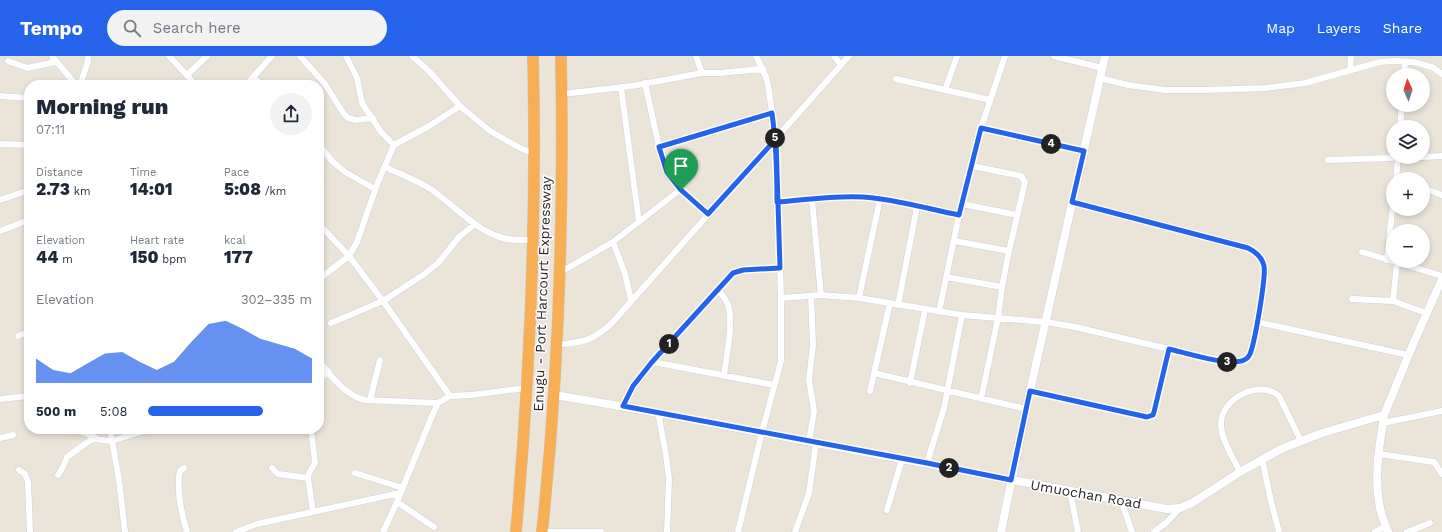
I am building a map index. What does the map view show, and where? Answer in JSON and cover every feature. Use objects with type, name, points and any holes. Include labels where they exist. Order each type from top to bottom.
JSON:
[{"type":"highway","name":"Enugu - Port Harcourt Expressway","points":[[516,532],[523,452],[534,240],[534,56]]},
{"type":"highway","name":"Enugu - Port Harcourt Expressway","points":[[542,532],[554,395],[560,273],[562,197],[561,56]]},
{"type":"street","points":[[52,56],[72,80]]},
{"type":"street","points":[[82,80],[88,61],[88,56]]},
{"type":"street","points":[[169,56],[192,80]]},
{"type":"street","points":[[188,74],[207,56]]},
{"type":"street","points":[[256,80],[253,78],[272,56]]},
{"type":"street","points":[[300,56],[321,80]]},
{"type":"street","points":[[346,56],[357,78],[362,103],[381,132],[394,145]]},
{"type":"street","points":[[412,56],[430,72],[460,106],[490,131],[520,148],[535,154]]},
{"type":"street","points":[[696,56],[702,73]]},
{"type":"street","points":[[738,532],[781,361],[781,298],[776,139],[768,85],[763,69],[756,56]]},
{"type":"street","points":[[834,56],[841,65]]},
{"type":"street","points":[[556,345],[583,342],[592,339],[612,323],[849,56]]},
{"type":"street","points":[[945,90],[958,56]]},
{"type":"street","points":[[939,312],[959,215],[981,128],[1005,56]]},
{"type":"street","points":[[1056,56],[1102,68]]},
{"type":"street","points":[[1001,532],[1026,409],[1105,56]]},
{"type":"street","points":[[1350,70],[1351,56]]},
{"type":"street","points":[[8,61],[27,68],[56,62]]},
{"type":"street","points":[[1100,78],[1128,85],[1166,90],[1205,90],[1286,86],[1305,83],[1380,62],[1412,62],[1432,67],[1442,74]]},
{"type":"street","points":[[1405,62],[1405,68]]},
{"type":"street","points":[[562,94],[621,87],[702,73],[763,69]]},
{"type":"street","points":[[896,80],[990,100]]},
{"type":"street","points":[[324,83],[348,118],[356,120],[372,118]]},
{"type":"street","points":[[645,83],[659,147],[667,172],[681,190],[708,214]]},
{"type":"street","points":[[621,87],[639,222]]},
{"type":"street","points":[[0,96],[24,98]]},
{"type":"street","points":[[324,275],[349,256],[357,242],[375,189],[394,145],[429,126],[460,106]]},
{"type":"street","points":[[659,147],[772,113]]},
{"type":"street","points":[[981,128],[1084,151]]},
{"type":"street","points":[[0,144],[24,145]]},
{"type":"street","points":[[324,152],[332,161],[346,172],[375,189]]},
{"type":"street","points":[[1430,157],[1442,156]]},
{"type":"street","points":[[1328,160],[1386,158]]},
{"type":"street","points":[[972,166],[1021,176],[1024,178],[1024,187],[1009,251],[998,318],[981,399]]},
{"type":"street","points":[[385,167],[430,188],[475,224],[503,239],[534,240]]},
{"type":"street","points":[[560,273],[613,242],[681,190]]},
{"type":"street","points":[[1430,191],[1442,195]]},
{"type":"street","points":[[0,200],[24,192]]},
{"type":"street","points":[[777,202],[848,197],[880,199],[959,215]]},
{"type":"street","points":[[859,298],[880,199]]},
{"type":"street","points":[[812,200],[821,295]]},
{"type":"street","points":[[781,298],[821,295],[859,298],[924,310],[962,315],[1046,322],[1075,327],[1228,363],[1244,361],[1247,358],[1251,353],[1264,272],[1263,261],[1255,251],[1072,202]]},
{"type":"street","points":[[962,204],[1017,215]]},
{"type":"street","points":[[898,305],[917,206]]},
{"type":"street","points":[[0,230],[24,222]]},
{"type":"street","points":[[331,323],[383,301],[423,275],[438,263],[455,242],[475,224]]},
{"type":"street","points":[[324,229],[349,256],[383,301],[450,396]]},
{"type":"street","points":[[954,241],[1009,251]]},
{"type":"street","points":[[613,242],[625,274],[631,300]]},
{"type":"street","points":[[1362,252],[1386,260]]},
{"type":"street","points":[[623,406],[633,386],[652,362],[733,273],[737,270],[780,268]]},
{"type":"street","points":[[1393,302],[1396,268]]},
{"type":"street","points":[[1375,532],[1387,529],[1378,501],[1379,454],[1383,419],[1408,355],[1441,282],[1409,268]]},
{"type":"street","points":[[946,277],[1002,287]]},
{"type":"street","points":[[718,289],[728,304],[730,323],[724,376]]},
{"type":"street","points":[[795,532],[809,493],[814,411],[810,380],[813,345],[811,296]]},
{"type":"street","points":[[1352,299],[1393,302],[1426,313]]},
{"type":"street","points":[[870,391],[890,303]]},
{"type":"street","points":[[910,383],[924,310]]},
{"type":"street","points":[[927,463],[940,421],[962,315]]},
{"type":"street","points":[[1257,322],[1408,355]]},
{"type":"street","points":[[18,336],[24,334]]},
{"type":"street","points":[[1030,391],[1147,417],[1154,412],[1169,349]]},
{"type":"street","points":[[370,400],[380,360]]},
{"type":"street","points":[[652,362],[774,385]]},
{"type":"street","points":[[324,366],[350,394],[357,398],[438,404]]},
{"type":"street","points":[[324,375],[328,371]]},
{"type":"street","points":[[874,373],[910,383],[1026,409]]},
{"type":"street","points":[[383,532],[438,404],[450,396],[526,388]]},
{"type":"street","points":[[1240,472],[1224,438],[1221,423],[1222,416],[1228,405],[1249,392],[1259,389],[1267,389],[1279,396],[1301,441]]},
{"type":"street","name":"Umuochan Road","points":[[554,395],[658,412],[1167,509],[1180,508],[1192,503],[1262,459],[1301,441],[1383,419]]},
{"type":"street","points":[[0,399],[24,397]]},
{"type":"street","points":[[1383,419],[1442,411]]},
{"type":"street","points":[[658,412],[669,479],[667,532]]},
{"type":"street","points":[[87,434],[100,440]]},
{"type":"street","points":[[111,434],[119,480],[125,532]]},
{"type":"street","points":[[58,475],[70,453],[89,441],[112,441],[134,434]]},
{"type":"street","points":[[312,434],[315,463],[309,473],[308,478],[313,512]]},
{"type":"street","points":[[0,438],[13,436]]},
{"type":"street","points":[[1379,454],[1434,462],[1442,474]]},
{"type":"street","points":[[887,510],[902,459]]},
{"type":"street","points":[[1262,459],[1279,532]]},
{"type":"street","points":[[184,468],[180,471],[179,483],[182,513],[187,532]]},
{"type":"street","points":[[272,468],[278,474],[308,478]]},
{"type":"street","points":[[19,470],[25,474],[28,482],[30,532]]},
{"type":"street","points":[[355,473],[401,491]]},
{"type":"street","points":[[236,532],[257,524],[401,491]]},
{"type":"street","points":[[1070,491],[1078,532]]},
{"type":"street","points":[[1121,500],[1132,532]]},
{"type":"street","points":[[397,502],[434,527]]},
{"type":"street","points":[[1154,532],[1166,523],[1180,508]]},
{"type":"street","points":[[1408,532],[1430,523]]},
{"type":"street","points":[[542,532],[601,532]]},
{"type":"route","points":[[681,190],[667,172],[659,147],[772,113],[776,139],[776,170],[777,202],[862,197],[880,199],[959,215],[981,128],[1084,151],[1072,202],[1255,251],[1263,261],[1264,272],[1251,353],[1244,361],[1228,363],[1169,349],[1154,412],[1153,415],[1147,417],[1030,391],[1011,480],[623,406],[633,386],[652,362],[733,273],[737,270],[780,268],[777,202],[776,139],[708,214],[681,190]]}]
